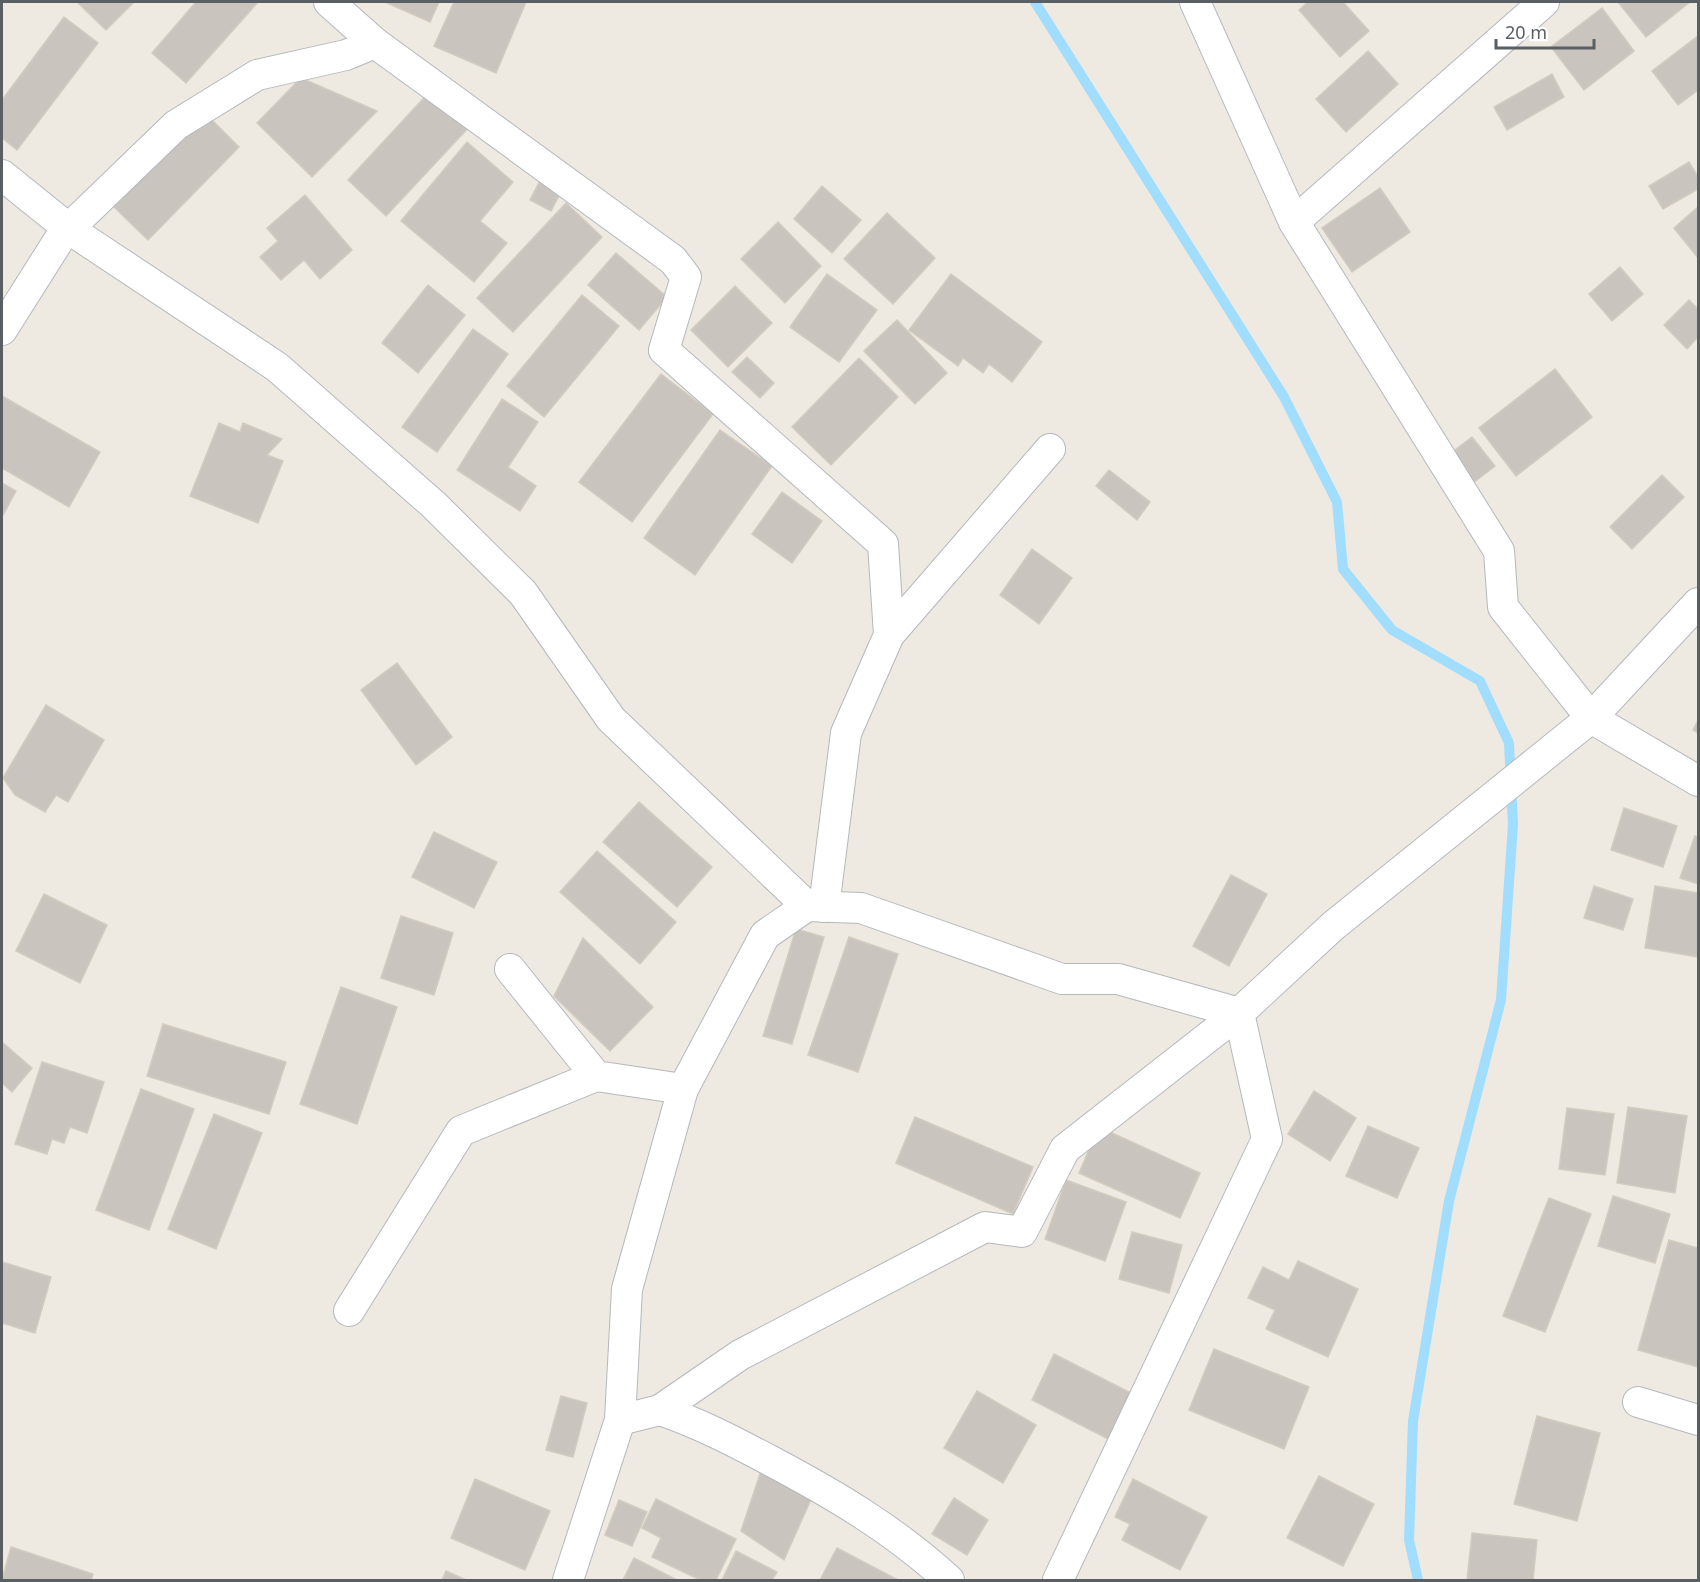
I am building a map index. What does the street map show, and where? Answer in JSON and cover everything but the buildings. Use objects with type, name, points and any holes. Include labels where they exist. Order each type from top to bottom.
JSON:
[{"type":"street","points":[[329,2],[375,44],[673,260],[686,277],[664,350],[883,544],[890,635]]},
{"type":"street","points":[[1195,2],[1294,222],[1499,551],[1503,607],[1591,718],[1698,781]]},
{"type":"street","points":[[1294,222],[1544,2]]},
{"type":"street","points":[[2,330],[62,235],[176,125],[257,75],[346,55],[375,44]]},
{"type":"street","points":[[2,175],[69,229],[277,367],[434,505],[523,593],[611,719],[816,906]]},
{"type":"street","points":[[816,906],[846,733],[890,635],[1050,449]]},
{"type":"street","points":[[620,1420],[660,1410],[740,1355],[985,1227],[1022,1232],[1065,1149],[1239,1013],[1333,926],[1591,718],[1698,603]]},
{"type":"street","points":[[568,1581],[620,1420],[627,1289],[683,1089],[765,935],[816,906],[861,908],[1010,963],[1062,979],[1118,979],[1239,1013]]},
{"type":"street","points":[[510,969],[596,1076]]},
{"type":"street","points":[[1058,1581],[1267,1139],[1239,1013]]},
{"type":"street","points":[[349,1311],[461,1131],[596,1076],[683,1089]]},
{"type":"street","points":[[1638,1402],[1698,1420]]},
{"type":"street","points":[[660,1410],[692,1421],[841,1498],[913,1547],[949,1581]]},
{"type":"waterway","points":[[1035,2],[1284,397],[1337,502],[1343,569],[1392,630],[1480,681],[1509,743],[1513,824],[1501,1000],[1449,1201],[1413,1421],[1409,1540],[1418,1580]]}]
